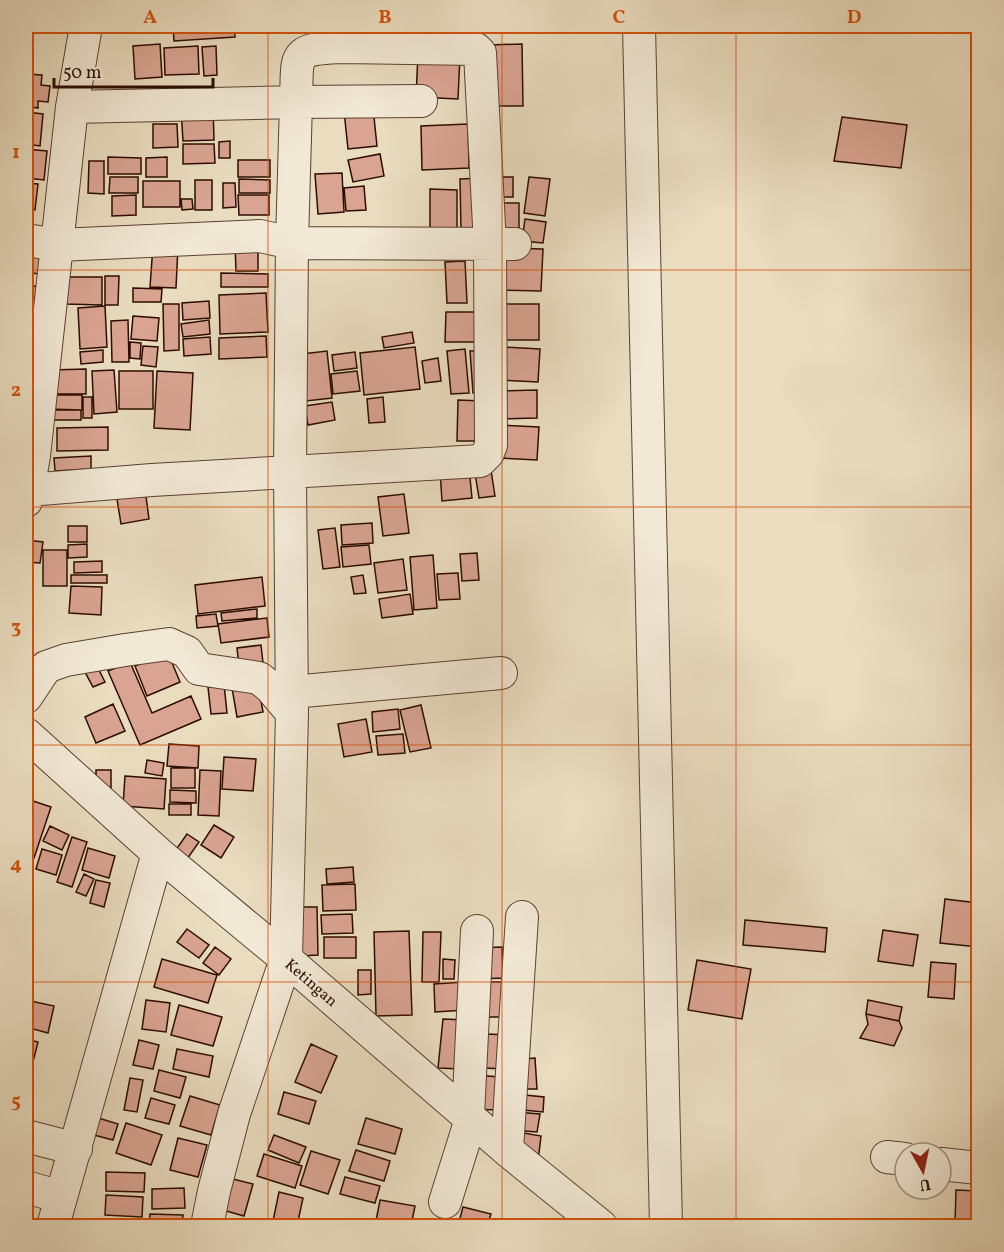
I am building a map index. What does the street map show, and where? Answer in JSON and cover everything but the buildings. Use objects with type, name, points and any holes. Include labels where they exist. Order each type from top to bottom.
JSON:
[{"type":"street","points":[[86,26],[72,107],[34,456],[27,495],[290,471],[480,461],[485,458],[490,445],[502,244],[480,53],[476,49],[344,36],[305,51],[298,60],[292,243],[290,471],[292,703],[286,959],[234,1114],[207,1227]]},
{"type":"street","points":[[639,26],[666,1227]]},
{"type":"street","points":[[72,107],[421,101]]},
{"type":"street","points":[[26,240],[58,245],[260,236],[292,243],[502,244]]},
{"type":"street","points":[[26,697],[46,667],[66,660],[169,644],[187,652],[199,669],[259,678],[292,703],[501,673]]},
{"type":"street","name":"Ketingan","points":[[26,734],[159,853],[286,959],[507,1150],[602,1227]]},
{"type":"street","points":[[26,1186],[57,1212],[159,853]]},
{"type":"street","points":[[507,1150],[522,917]]},
{"type":"street","points":[[446,1202],[470,1117],[477,931]]},
{"type":"street","points":[[26,1136],[76,1149]]},
{"type":"street","points":[[953,1165],[978,1168]]}]
